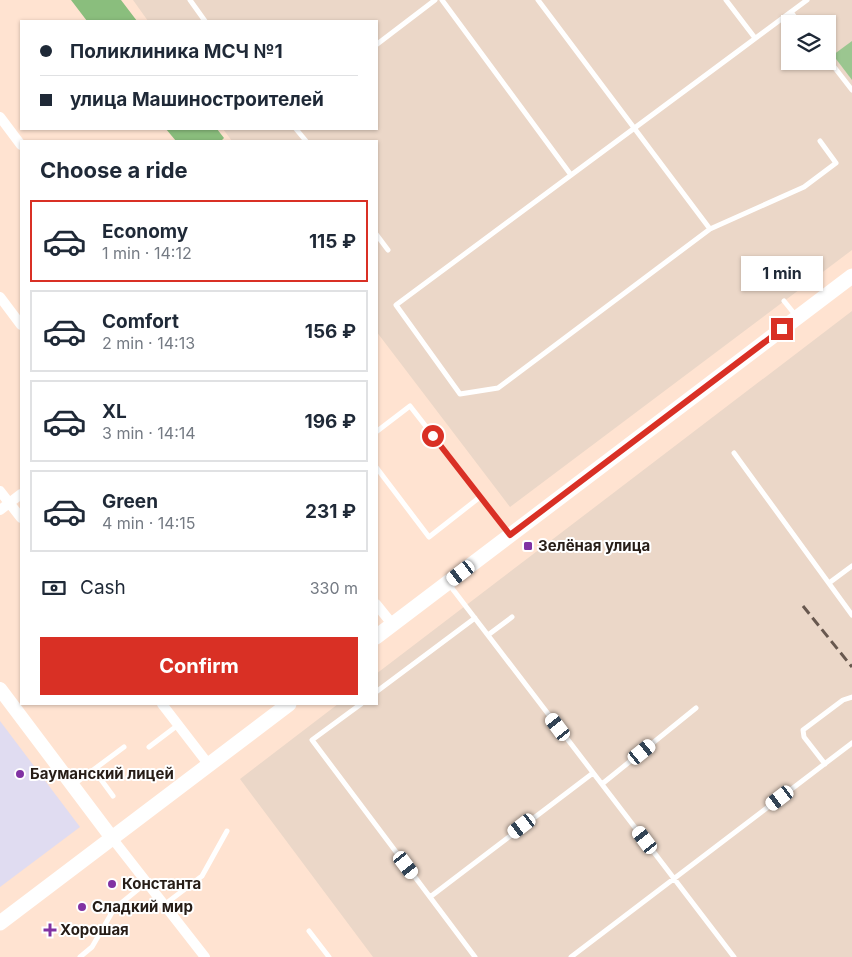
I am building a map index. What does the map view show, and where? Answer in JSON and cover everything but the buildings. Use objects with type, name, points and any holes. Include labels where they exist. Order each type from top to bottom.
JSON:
[{"type":"main road","points":[[378,636],[852,276]]},
{"type":"main road","points":[[0,923],[288,705]]},
{"type":"street","points":[[0,118],[20,144]]},
{"type":"street","points":[[0,297],[20,324]]},
{"type":"street","points":[[0,491],[20,517]]},
{"type":"street","points":[[0,510],[20,495]]},
{"type":"street","points":[[378,606],[393,625]]},
{"type":"street","points":[[0,689],[112,838],[205,957]]},
{"type":"street","points":[[163,705],[209,765]]},
{"type":"lane","points":[[190,0],[204,20]]},
{"type":"lane","points":[[378,43],[435,0]]},
{"type":"lane","points":[[442,0],[571,175]]},
{"type":"lane","points":[[538,0],[710,229]]},
{"type":"lane","points":[[726,0],[755,38]]},
{"type":"lane","points":[[807,0],[396,305],[460,394],[498,388],[710,229],[804,187],[836,163],[820,141]]},
{"type":"lane","points":[[836,69],[852,90]]},
{"type":"lane","points":[[297,130],[305,140]]},
{"type":"lane","points":[[378,237],[388,250]]},
{"type":"lane","points":[[784,301],[797,317]]},
{"type":"lane","points":[[378,430],[410,406],[510,535]]},
{"type":"lane","points":[[734,453],[852,614]]},
{"type":"lane","points":[[378,470],[429,537],[480,497]]},
{"type":"lane","points":[[829,583],[852,566]]},
{"type":"lane","points":[[448,583],[734,957]]},
{"type":"lane","points":[[488,635],[512,617]]},
{"type":"lane","points":[[378,691],[475,618]]},
{"type":"lane","points":[[825,764],[804,737],[802,730],[843,700],[852,697]]},
{"type":"lane","points":[[360,705],[312,740],[475,957]]},
{"type":"lane","points":[[602,784],[696,708]]},
{"type":"lane","points":[[149,747],[178,724]]},
{"type":"lane","points":[[571,957],[852,743]]},
{"type":"lane","points":[[73,785],[124,747]]},
{"type":"lane","points":[[94,770],[114,796]]},
{"type":"lane","points":[[430,897],[593,772]]},
{"type":"lane","points":[[164,905],[202,876],[227,831]]},
{"type":"lane","points":[[80,957],[92,948],[114,909],[146,882]]},
{"type":"lane","points":[[309,931],[329,957]]},
{"type":"shaded area","points":[[133,0],[852,0],[852,250],[510,507],[378,334],[378,140],[231,140],[224,130],[378,130],[378,20],[147,20]]},
{"type":"shaded area","points":[[852,311],[852,957],[373,957],[240,779],[337,705],[378,705],[378,672]]},
{"type":"shaded area","name":"Бауманский лицей","points":[[0,721],[80,827],[0,887]]},
{"type":"green space","points":[[71,0],[121,0],[136,20],[86,20]]},
{"type":"green space","points":[[852,41],[852,80],[836,59],[836,53]]},
{"type":"green space","points":[[167,130],[218,130],[224,138],[222,140],[175,140]]},
{"type":"railway","points":[[803,606],[852,667]]},
{"type":"place","name":"Зелёная улица","points":[[528,546]]},
{"type":"place","name":"Бауманский лицей","points":[[20,774]]},
{"type":"place","name":"Константа","points":[[112,884]]},
{"type":"place","name":"Сладкий мир","points":[[82,907]]},
{"type":"place","name":"Хорошая","points":[[50,930]]},
{"type":"route","points":[[433,436],[510,535],[782,329]]}]
